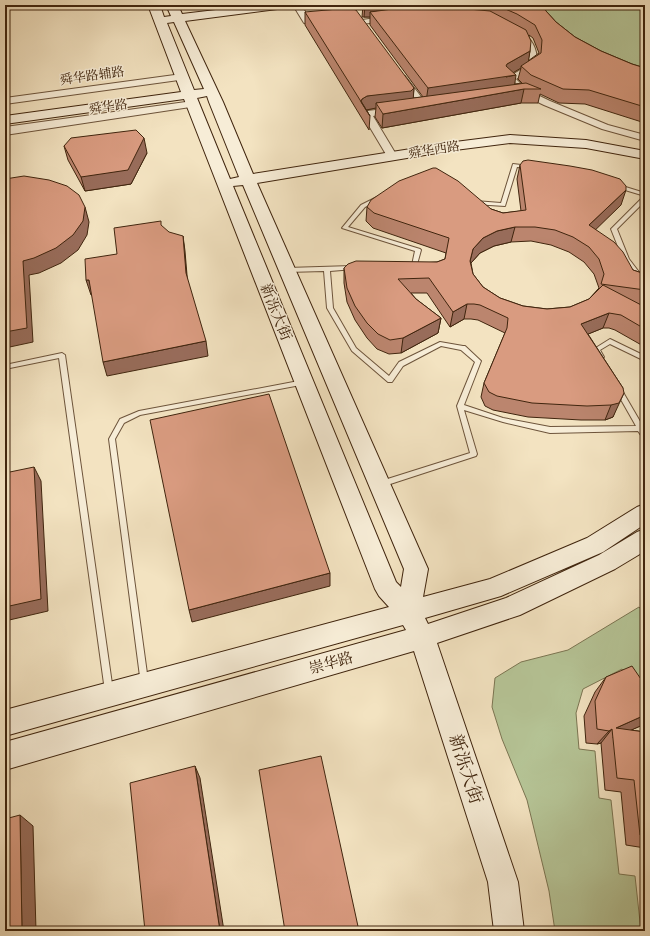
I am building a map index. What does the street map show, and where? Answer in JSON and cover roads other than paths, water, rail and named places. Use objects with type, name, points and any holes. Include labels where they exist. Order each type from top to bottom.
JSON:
[{"type":"main road","points":[[158,14],[240,5]]},
{"type":"main road","points":[[175,12],[285,5]]},
{"type":"main road","name":"新泺大街","points":[[175,12],[416,569],[409,611]]},
{"type":"main road","name":"新泺大街","points":[[158,14],[187,91],[387,589],[409,611],[422,637],[503,882],[509,931]]},
{"type":"main road","name":"舜华路","points":[[5,112],[209,88]]},
{"type":"main road","name":"舜华路","points":[[5,120],[187,91]]},
{"type":"main road","name":"舜华西路","points":[[226,187],[392,156],[455,146],[510,140],[586,144],[645,155]]},
{"type":"main road","name":"舜华西路","points":[[249,183],[467,151],[521,146],[568,148],[600,152],[645,162]]},
{"type":"main road","name":"崇华路","points":[[5,723],[493,589],[596,545],[645,512]]},
{"type":"main road","name":"崇华路","points":[[5,756],[422,637],[512,607],[607,562],[645,539]]},
{"type":"street","points":[[297,5],[308,21],[336,18]]},
{"type":"street","points":[[361,23],[401,17]]},
{"type":"street","points":[[511,30],[529,41],[534,54],[534,66],[510,80],[524,92],[605,127],[645,138]]},
{"type":"street","points":[[398,71],[420,102],[413,108]]},
{"type":"street","points":[[5,131],[187,91]]},
{"type":"street","name":"舜华路辅路","points":[[5,101],[187,91]]},
{"type":"street","points":[[509,95],[524,92]]},
{"type":"street","points":[[392,156],[367,114],[428,106]]},
{"type":"lane","points":[[468,199],[474,203],[504,204],[515,166],[538,168]]},
{"type":"lane","points":[[613,184],[645,196],[614,229],[626,259],[640,277],[645,278]]},
{"type":"lane","points":[[383,196],[363,206],[345,228],[418,250],[414,267],[406,268]]},
{"type":"lane","points":[[287,270],[358,268]]},
{"type":"lane","points":[[327,269],[330,308],[354,349],[390,380],[401,364],[440,344],[463,348],[478,361],[460,406],[474,454],[380,484]]},
{"type":"lane","points":[[604,362],[597,349],[610,341],[645,359]]},
{"type":"lane","points":[[5,367],[62,355],[110,694]]},
{"type":"lane","points":[[145,685],[112,439],[122,421],[139,413],[304,382]]},
{"type":"lane","points":[[614,382],[639,428],[645,436]]},
{"type":"lane","points":[[460,406],[503,420],[550,430],[639,428]]}]
